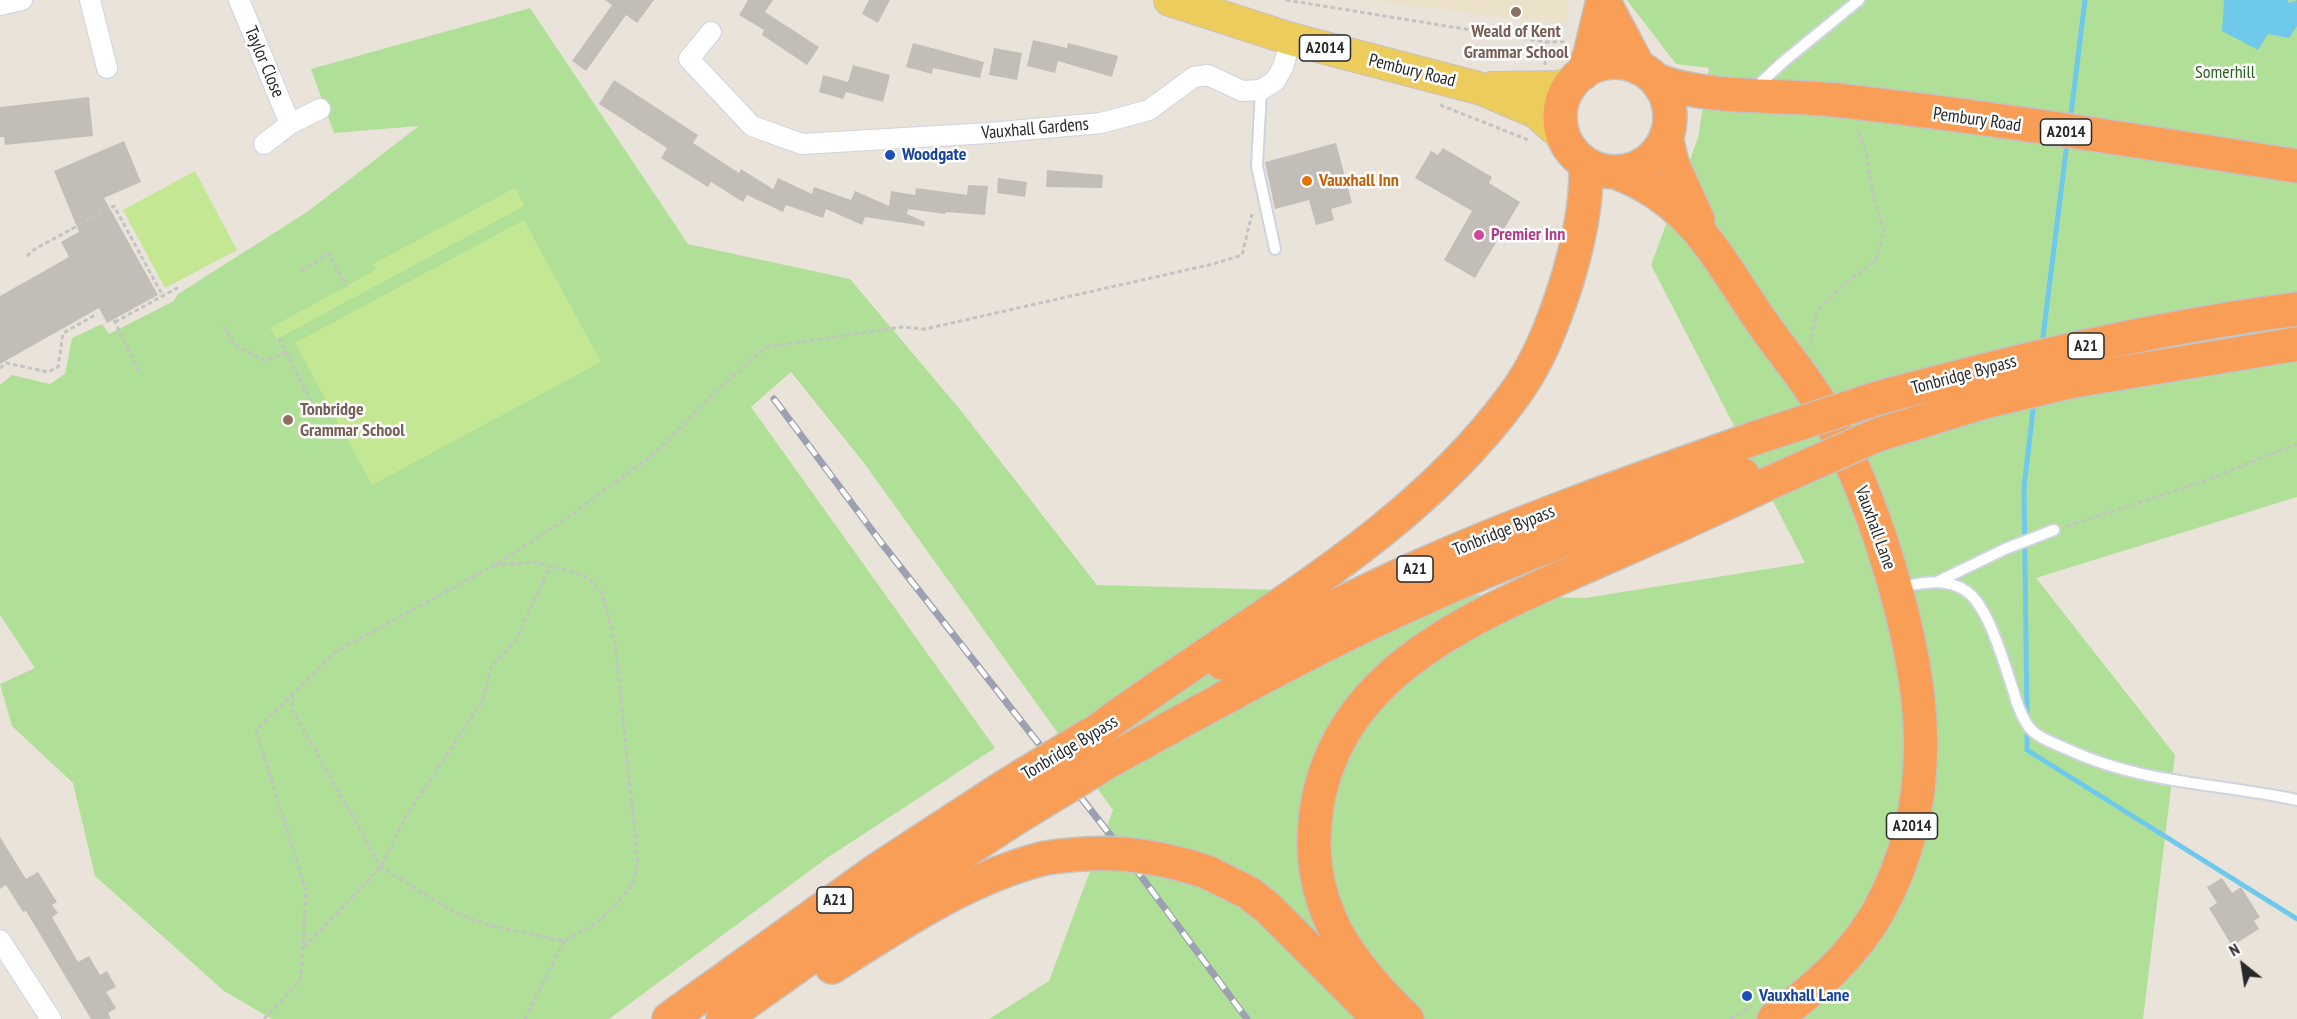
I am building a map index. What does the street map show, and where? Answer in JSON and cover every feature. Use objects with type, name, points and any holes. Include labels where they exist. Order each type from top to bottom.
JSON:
[{"type":"highway","points":[[1603,0],[1647,74],[1667,100],[1668,130],[1658,151],[1646,162],[1631,170],[1601,168],[1550,140],[1561,109],[1582,67],[1603,0]]},
{"type":"highway","points":[[1582,67],[1610,63],[1647,74]]},
{"type":"highway","name":"Pembury Road","points":[[1647,74],[1673,87],[1834,100],[2297,166]]},
{"type":"highway","name":"Pembury Road","points":[[1668,130],[1684,108],[1701,99],[1739,93]]},
{"type":"highway","name":"Vauxhall Lane","points":[[1668,130],[1672,163],[1709,243]]},
{"type":"highway","points":[[1096,731],[1358,548],[1410,508],[1454,467],[1513,397],[1552,328],[1576,251],[1582,221],[1601,168]]},
{"type":"highway","name":"Vauxhall Lane","points":[[1601,168],[1640,181],[1679,208],[1709,243],[1768,331],[1799,370],[1822,406],[1871,508],[1909,632],[1920,702],[1922,754],[1919,792],[1909,838],[1897,873],[1878,913],[1851,951],[1828,976],[1765,1011]]},
{"type":"highway","name":"Tonbridge Bypass","points":[[723,1019],[895,897],[1016,818],[1111,760],[1346,635],[1430,596],[1763,463],[1878,398],[2069,349],[2170,328],[2297,309]]},
{"type":"highway","name":"Tonbridge Bypass","points":[[669,1019],[880,868],[1004,787],[1096,731],[1333,606],[1423,565],[1583,499],[1763,463],[1884,433],[1984,402],[2073,381],[2297,344]]},
{"type":"highway","points":[[1407,1019],[1367,979],[1347,953],[1321,896],[1316,865],[1318,798],[1327,765],[1350,723],[1375,691],[1392,674],[1456,628],[1763,463]]},
{"type":"highway","points":[[752,1019],[898,925],[978,880],[1045,858],[1104,851],[1179,863],[1207,872],[1239,888],[1268,908],[1356,999],[1380,1019]]},
{"type":"main road","name":"Pembury Road","points":[[1170,0],[1291,39],[1482,89],[1536,111],[1550,140]]},
{"type":"main road","name":"Pembury Road","points":[[1482,89],[1558,87],[1582,67]]},
{"type":"street","points":[[0,5],[21,0]]},
{"type":"street","points":[[90,0],[107,68]]},
{"type":"street","name":"Taylor Close","points":[[239,0],[290,124]]},
{"type":"street","name":"Vauxhall Gardens","points":[[711,32],[689,59],[699,72],[752,126],[802,144],[989,133],[1101,123],[1149,110],[1194,76],[1208,75],[1242,91],[1262,90]]},
{"type":"street","points":[[1262,90],[1275,81],[1291,39]]},
{"type":"street","points":[[264,144],[290,124],[320,110]]},
{"type":"street","points":[[0,940],[51,1019]]},
{"type":"lane","points":[[1739,93],[1783,62],[1859,0]]},
{"type":"lane","points":[[1262,90],[1257,166],[1275,249]]},
{"type":"lane","points":[[1896,587],[1937,582],[2005,549],[2054,530]]},
{"type":"lane","points":[[1937,582],[1966,591],[1974,599],[2001,657],[2017,703],[2034,733],[2098,764],[2148,777],[2195,786],[2238,788],[2297,800]]},
{"type":"path","points":[[1286,0],[1545,42],[1582,67]]},
{"type":"path","points":[[1799,370],[1814,361],[1809,348],[1817,311],[1847,282],[1876,260],[1884,231],[1874,199],[1866,152],[1856,124],[1836,111],[1834,100]]},
{"type":"path","points":[[1439,105],[1550,140]]},
{"type":"path","points":[[264,1019],[301,979],[306,891],[256,730],[337,651],[495,565],[560,523],[656,453],[724,384],[766,347],[902,327],[925,329],[1213,264],[1242,255],[1252,214],[1263,201]]},
{"type":"path","points":[[27,256],[114,206],[163,296]]},
{"type":"path","points":[[301,271],[329,255],[347,287]]},
{"type":"path","points":[[138,370],[114,321],[179,287]]},
{"type":"path","points":[[0,367],[6,363],[48,372],[58,367],[63,333],[97,314]]},
{"type":"path","points":[[223,326],[234,344],[265,361],[286,352]]},
{"type":"path","points":[[279,338],[316,411]]},
{"type":"path","points":[[2054,530],[2201,482],[2297,444]]},
{"type":"path","points":[[495,565],[534,562],[550,566],[587,577],[602,593],[615,643],[639,846],[639,862],[632,885],[598,922],[564,941],[525,1019]]},
{"type":"path","points":[[303,949],[381,867],[405,818],[483,700],[491,667],[516,640],[550,566]]},
{"type":"path","points":[[293,694],[292,710],[381,867],[456,913],[488,924],[564,941]]},
{"type":"path","points":[[1730,1019],[1765,1011]]},
{"type":"shaded area","name":"Weald of Kent Grammar School","points":[[1361,0],[1569,0],[1566,24]]},
{"type":"green space","name":"Somerhill","points":[[1627,0],[2297,0],[2297,497],[2036,578],[2175,755],[2143,1019],[989,1019],[1049,981],[1113,810],[864,463],[791,372],[751,407],[995,748],[827,858],[609,1019],[272,1019],[224,991],[95,876],[73,783],[12,726],[0,684],[35,668],[0,615],[0,385],[12,375],[50,384],[65,374],[72,338],[102,324],[109,334],[174,301],[178,294],[307,212],[419,126],[334,133],[311,69],[530,8],[688,244],[850,279],[958,407],[1097,585],[1585,598],[1805,563],[1651,265],[1698,138],[1709,68],[1676,64]]},
{"type":"green space","points":[[195,171],[237,250],[165,288],[123,210]]},
{"type":"green space","points":[[515,188],[524,206],[277,339],[270,328],[376,270],[373,264]]},
{"type":"green space","points":[[524,220],[601,362],[372,485],[295,343]]},
{"type":"water","points":[[2224,0],[2287,0],[2289,3],[2297,0],[2297,26],[2289,38],[2268,34],[2258,50],[2222,31]]},
{"type":"building","points":[[605,0],[654,0],[637,23],[626,15],[586,71],[572,61],[612,5]]},
{"type":"building","points":[[748,0],[773,0],[765,12],[819,47],[807,65],[762,35],[764,30],[739,15]]},
{"type":"building","points":[[869,0],[890,0],[878,23],[862,14]]},
{"type":"building","points":[[1033,40],[1067,48],[1068,43],[1118,56],[1112,77],[1058,61],[1055,73],[1027,66]]},
{"type":"building","points":[[913,43],[984,62],[980,78],[933,68],[932,74],[906,67]]},
{"type":"building","points":[[994,48],[1022,53],[1017,80],[989,75]]},
{"type":"building","points":[[853,65],[890,75],[883,102],[846,92],[843,99],[819,92],[823,75],[848,82]]},
{"type":"building","points":[[614,80],[698,135],[693,143],[739,173],[741,169],[773,189],[778,178],[812,194],[814,187],[851,200],[855,191],[889,206],[891,191],[915,195],[916,188],[967,195],[968,185],[988,186],[985,215],[946,212],[945,214],[908,209],[907,214],[925,222],[924,226],[865,217],[862,225],[826,209],[823,218],[786,205],[783,212],[747,195],[743,202],[711,182],[708,187],[661,158],[667,148],[599,104]]},
{"type":"building","points":[[89,97],[93,136],[5,145],[4,137],[0,137],[0,107]]},
{"type":"building","points":[[124,141],[141,182],[104,198],[158,295],[107,323],[99,308],[0,364],[0,296],[69,257],[61,242],[79,232],[54,171]]},
{"type":"building","name":"Vauxhall Inn","points":[[1336,143],[1352,203],[1331,209],[1334,220],[1316,225],[1309,200],[1275,209],[1265,162]]},
{"type":"building","name":"Premier Inn","points":[[1443,148],[1492,177],[1489,183],[1520,202],[1475,278],[1444,260],[1472,211],[1415,178],[1431,151],[1438,155]]},
{"type":"building","points":[[1047,170],[1103,175],[1102,188],[1046,187]]},
{"type":"building","points":[[998,178],[1027,182],[1025,197],[997,193]]},
{"type":"building","points":[[0,837],[26,879],[38,872],[57,902],[52,905],[58,913],[52,917],[78,962],[89,956],[100,975],[107,971],[116,987],[106,992],[116,1008],[108,1013],[111,1019],[91,1019],[26,911],[23,912],[6,885],[0,889]]},
{"type":"building","points":[[2222,878],[2232,893],[2241,887],[2260,917],[2254,921],[2259,929],[2232,946],[2209,908],[2217,903],[2207,887]]},
{"type":"waterway","points":[[2070,122],[2085,0]]},
{"type":"waterway","points":[[2042,345],[2067,143]]},
{"type":"waterway","points":[[2027,719],[2024,487],[2034,402]]},
{"type":"waterway","points":[[2027,728],[2027,750],[2297,919]]},
{"type":"railway","points":[[774,399],[880,541],[1115,841],[1247,1019]]},
{"type":"place","name":"Weald of Kent Grammar School","points":[[1516,12]]},
{"type":"place","name":"Woodgate","points":[[890,155]]},
{"type":"place","name":"Vauxhall Inn","points":[[1307,181]]},
{"type":"place","name":"Premier Inn","points":[[1479,235]]},
{"type":"place","name":"Tonbridge Grammar School","points":[[288,420]]},
{"type":"place","name":"Vauxhall Lane","points":[[1747,996]]}]
